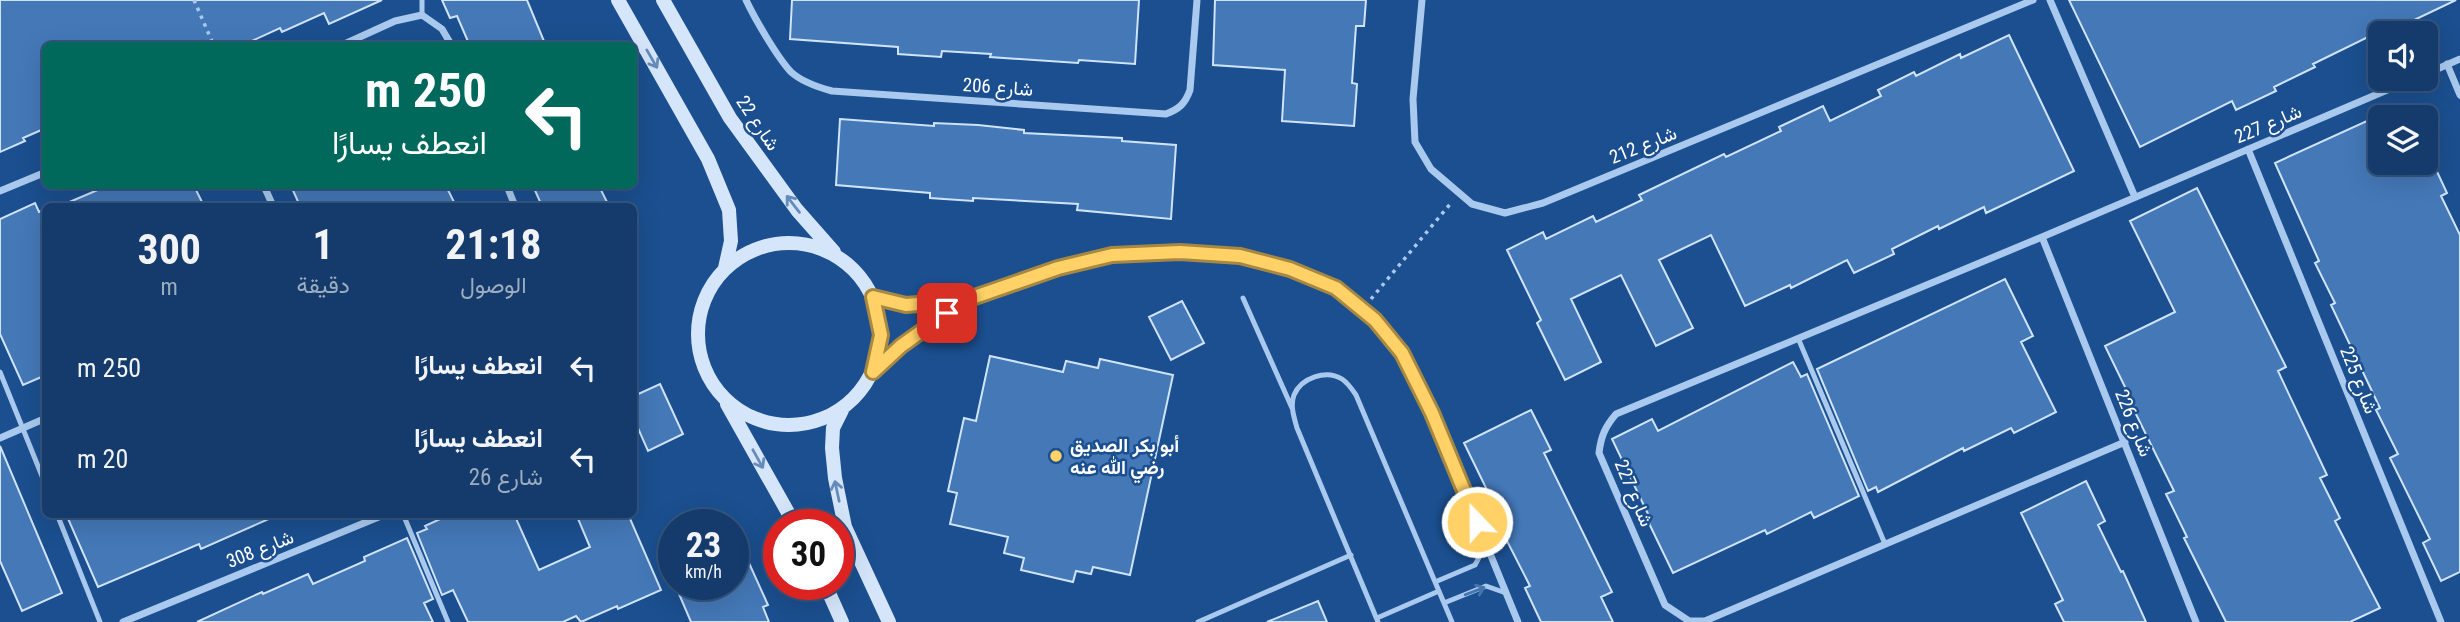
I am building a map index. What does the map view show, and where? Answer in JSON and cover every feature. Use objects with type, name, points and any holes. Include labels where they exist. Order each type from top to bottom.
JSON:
[{"type":"street","points":[[618,0],[713,172],[729,210],[731,241],[725,268]]},
{"type":"street","name":"شارع 22","points":[[663,0],[730,118],[797,210],[837,256]]},
{"type":"street","name":"شارع 206","points":[[746,0],[754,18],[791,72],[810,85],[832,91],[1166,114],[1179,109],[1187,100],[1190,90],[1197,0]]},
{"type":"street","name":"شارع 212","points":[[1422,0],[1413,99],[1415,142],[1431,169],[1472,204],[1504,213],[1543,203],[2033,0]]},
{"type":"street","points":[[2050,0],[2135,197]]},
{"type":"street","points":[[349,42],[395,21],[422,15],[442,29],[450,42]]},
{"type":"street","points":[[2438,68],[2460,59]]},
{"type":"street","points":[[2447,64],[2460,95]]},
{"type":"street","name":"شارع 227","points":[[2125,442],[1705,621],[1689,621],[1665,605],[1600,453],[1600,438],[1605,426],[1616,414],[2385,91]]},
{"type":"street","name":"شارع 225","points":[[2248,149],[2441,622]]},
{"type":"street","points":[[0,191],[42,174]]},
{"type":"street","name":"شارع 226","points":[[2042,237],[2196,622]]},
{"type":"street","points":[[786,509],[725,400],[707,376],[698,348],[699,318],[708,291],[725,268],[750,251],[779,243],[809,244],[837,256],[858,274],[873,297],[881,335],[873,372]]},
{"type":"street","points":[[873,297],[906,305],[966,300],[1058,268],[1112,255],[1180,252],[1240,256],[1290,269],[1336,288],[1375,320],[1402,353],[1432,413],[1518,622]]},
{"type":"street","points":[[725,400],[751,418],[781,426],[813,423],[842,410],[860,393],[873,372],[901,346],[966,300]]},
{"type":"street","points":[[842,410],[833,428],[832,448],[845,527],[888,622]]},
{"type":"street","points":[[0,438],[42,420]]},
{"type":"street","name":"شارع 308","points":[[123,622],[376,518]]},
{"type":"street","points":[[832,600],[842,622]]},
{"type":"street","points":[[146,614],[150,622]]},
{"type":"lane","points":[[422,0],[422,15]]},
{"type":"lane","points":[[1243,298],[1292,408],[1297,428],[1378,620],[1439,591]]},
{"type":"lane","points":[[1798,338],[1885,544]]},
{"type":"lane","points":[[0,372],[42,476]]},
{"type":"lane","points":[[1292,408],[1294,395],[1302,384],[1314,376],[1339,377],[1349,384],[1452,622]]},
{"type":"lane","points":[[59,518],[100,622]]},
{"type":"lane","points":[[405,518],[448,622]]},
{"type":"lane","points":[[1435,582],[1475,565],[1486,544]]},
{"type":"lane","points":[[1198,622],[1351,555]]},
{"type":"lane","points":[[1444,603],[1486,586],[1506,593]]},
{"type":"path","points":[[194,0],[212,42]]},
{"type":"path","points":[[1362,309],[1459,193]]},
{"type":"building","points":[[0,0],[382,0],[329,24],[324,13],[282,32],[280,28],[250,42],[42,42],[42,130],[0,152]]},
{"type":"building","points":[[442,0],[527,0],[544,42],[468,42],[457,16],[450,18]]},
{"type":"building","points":[[792,0],[1139,0],[1135,64],[1079,60],[1078,63],[942,51],[941,57],[898,54],[898,47],[790,39]]},
{"type":"building","points":[[1215,0],[1366,0],[1364,26],[1356,26],[1352,83],[1357,84],[1354,126],[1282,121],[1285,70],[1213,65]]},
{"type":"building","points":[[2069,0],[2456,0],[2412,21],[2368,21],[2368,37],[2313,64],[2315,67],[2274,87],[2276,91],[2236,110],[2232,101],[2140,147]]},
{"type":"building","points":[[2009,35],[2074,171],[1986,213],[1984,207],[1939,229],[1938,226],[1892,249],[1894,254],[1854,273],[1847,260],[1791,288],[1790,285],[1745,306],[1711,235],[1659,260],[1693,328],[1656,346],[1621,275],[1571,299],[1601,362],[1565,380],[1537,323],[1541,320],[1507,250],[1543,232],[1546,239],[1593,216],[1596,222],[1642,200],[1639,195],[1724,154],[1726,157],[1781,131],[1779,127],[1823,106],[1830,121],[1881,96],[1878,90],[1914,72],[1916,76],[1960,54],[1961,58]]},
{"type":"building","points":[[840,119],[934,126],[934,123],[978,125],[1024,130],[1024,133],[1122,138],[1122,141],[1176,145],[1171,219],[1077,210],[1078,204],[930,198],[930,193],[836,185]]},
{"type":"building","points":[[2368,120],[2368,175],[2438,174],[2447,193],[2441,196],[2460,235],[2460,572],[2441,581],[2423,543],[2430,539],[2390,458],[2398,454],[2376,410],[2380,408],[2331,305],[2335,303],[2315,263],[2319,261],[2275,163]]},
{"type":"building","points":[[2197,188],[2286,367],[2278,371],[2327,475],[2320,478],[2340,518],[2335,521],[2380,608],[2350,622],[2226,622],[2184,538],[2187,537],[2166,494],[2174,491],[2105,346],[2175,312],[2130,221]]},
{"type":"building","points":[[100,189],[196,189],[202,203],[67,203]]},
{"type":"building","points":[[292,189],[448,189],[454,203],[299,203]]},
{"type":"building","points":[[534,189],[600,189],[608,203],[541,203]]},
{"type":"building","points":[[35,203],[39,212],[42,211],[42,377],[23,385],[0,334],[0,219]]},
{"type":"building","points":[[2005,279],[2033,336],[2021,342],[2056,412],[2014,433],[2011,428],[1964,451],[1963,448],[1878,492],[1876,487],[1868,491],[1817,369]]},
{"type":"building","points":[[1182,301],[1204,343],[1171,360],[1149,317]]},
{"type":"building","name":"أبو بكر الصديق رضي الله عنه","points":[[990,356],[1063,372],[1066,361],[1098,368],[1100,359],[1173,375],[1130,575],[1093,567],[1091,574],[1076,571],[1073,582],[1021,570],[1024,558],[1004,553],[1008,537],[950,524],[957,493],[948,491],[964,418],[976,421]]},
{"type":"building","points":[[1793,362],[1801,377],[1807,374],[1859,496],[1814,518],[1811,512],[1767,534],[1765,530],[1673,573],[1612,439],[1652,419],[1658,431]]},
{"type":"building","points":[[660,384],[683,434],[648,451],[637,426],[637,395]]},
{"type":"building","points":[[1531,410],[1551,450],[1544,453],[1612,592],[1601,597],[1613,622],[1541,622],[1525,588],[1530,586],[1483,494],[1488,492],[1464,443]]},
{"type":"building","points":[[0,446],[62,593],[22,611],[0,561]]},
{"type":"building","points":[[2086,481],[2105,521],[2098,525],[2146,622],[2064,622],[2055,604],[2063,600],[2021,513]]},
{"type":"building","points":[[68,518],[271,518],[201,549],[199,544],[98,587]]},
{"type":"building","points":[[442,518],[516,518],[539,570],[590,547],[578,518],[630,518],[658,583],[658,591],[581,622],[576,616],[563,622],[468,622],[453,590],[442,595],[417,533],[427,529],[425,526]]},
{"type":"building","points":[[407,538],[433,599],[424,603],[433,622],[197,622],[308,574],[313,584],[365,561],[364,557]]},
{"type":"building","points":[[749,563],[763,594],[763,600],[768,605],[763,607],[769,622],[691,622],[682,600],[749,600]]},
{"type":"building","points":[[1318,601],[1327,622],[1267,622]]},
{"type":"place","name":"أبو بكر الصديق رضي الله عنه","points":[[1056,456]]},
{"type":"route","points":[[947,313],[901,346],[873,372],[881,335],[873,297],[906,305],[966,300],[1058,268],[1112,255],[1180,252],[1240,256],[1290,269],[1336,288],[1375,320],[1402,353],[1432,413],[1477,522]]}]
